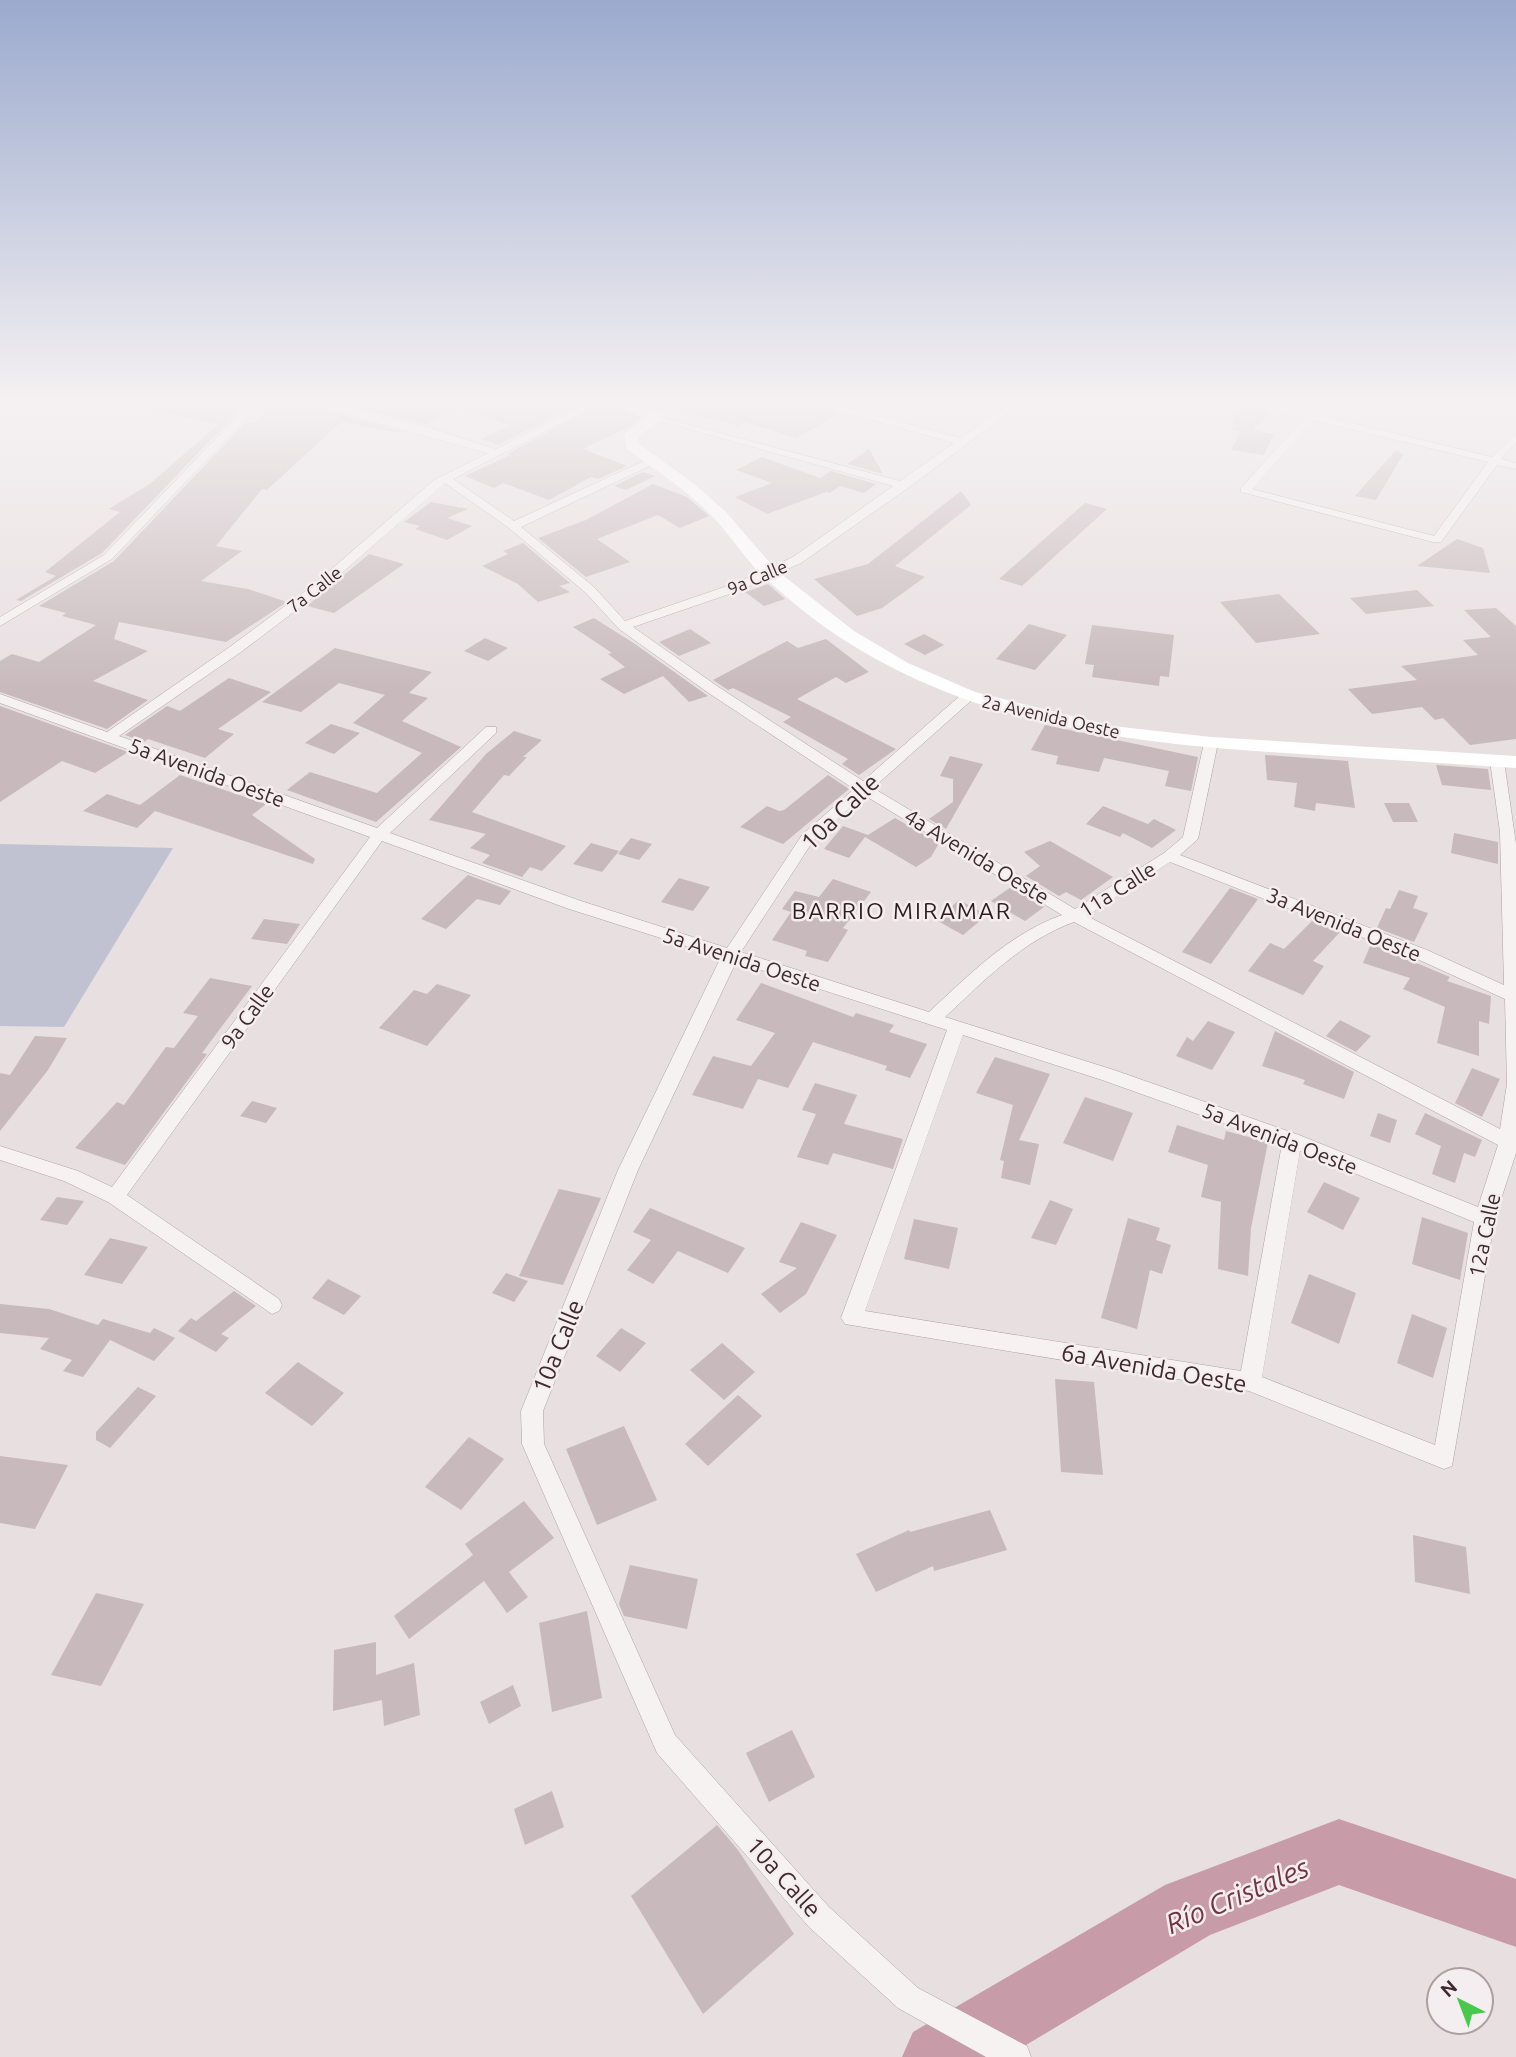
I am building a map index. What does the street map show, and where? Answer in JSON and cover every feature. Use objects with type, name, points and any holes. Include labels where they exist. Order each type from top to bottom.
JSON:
[{"type":"street","points":[[0,622],[108,557],[162,501]]},
{"type":"street","name":"7a Calle","points":[[109,737],[236,649],[316,589],[417,501]]},
{"type":"street","name":"4a Avenida Oeste","points":[[477,501],[513,526],[590,590],[623,626],[715,691],[863,788],[1075,916],[1512,1144]]},
{"type":"street","points":[[513,526],[566,501]]},
{"type":"street","name":"2a Avenida Oeste","points":[[703,501],[719,514],[770,573],[848,635],[902,667],[968,696],[1023,712],[1112,732],[1211,743],[1506,762]]},
{"type":"street","name":"9a Calle","points":[[623,626],[770,573],[797,560],[882,501]]},
{"type":"street","points":[[1287,501],[1437,540],[1465,501]]},
{"type":"street","name":"10a Calle","points":[[968,696],[807,838],[731,954],[628,1171],[531,1411],[533,1444],[666,1744],[819,1917],[908,1998],[1016,2057]]},
{"type":"street","name":"5a Avenida Oeste","points":[[0,698],[575,905],[1108,1075],[1293,1140],[1485,1218]]},
{"type":"street","name":"9a Calle","points":[[115,1197],[379,835],[491,730]]},
{"type":"street","name":"11a Calle","points":[[932,1019],[993,962],[1042,928],[1075,916],[1170,856],[1190,839],[1211,743]]},
{"type":"street","name":"12a Calle","points":[[1444,1459],[1485,1218],[1512,1144],[1516,1084],[1506,762]]},
{"type":"street","name":"3a Avenida Oeste","points":[[1170,856],[1421,954],[1514,996]]},
{"type":"street","name":"6a Avenida Oeste","points":[[957,1026],[852,1318],[1250,1382],[1444,1459]]},
{"type":"street","points":[[1250,1382],[1293,1140]]},
{"type":"street","points":[[0,1153],[71,1176],[115,1197],[272,1305]]},
{"type":"shaded area","points":[[0,844],[173,848],[64,1027],[0,1026]]},
{"type":"building","points":[[122,501],[152,501],[102,553],[21,601],[16,600],[56,576],[45,572],[120,512],[109,509]]},
{"type":"building","points":[[171,501],[252,501],[216,546],[242,551],[201,581],[248,589],[287,602],[226,642],[119,622],[114,639],[148,651],[93,681],[148,700],[107,729],[0,692],[0,661],[12,654],[39,662],[96,625],[62,616],[66,613],[39,606],[114,561]]},
{"type":"building","points":[[621,501],[692,501],[709,516],[680,528],[658,515],[597,539],[630,562],[586,577],[538,538],[586,520]]},
{"type":"building","points":[[743,501],[802,501],[767,514]]},
{"type":"building","points":[[948,501],[968,501],[971,505],[895,566],[925,577],[882,608],[857,616],[814,579],[868,564]]},
{"type":"building","points":[[431,502],[468,509],[447,518],[472,526],[447,540],[415,529],[420,526],[404,522]]},
{"type":"building","points":[[1085,503],[1107,509],[1022,586],[999,579]]},
{"type":"building","points":[[1457,539],[1483,548],[1490,573],[1417,566]]},
{"type":"building","points":[[523,543],[570,583],[559,586],[570,592],[538,602],[518,584],[482,566],[508,554],[503,551]]},
{"type":"building","points":[[369,554],[404,564],[334,613],[307,606]]},
{"type":"building","points":[[768,584],[785,599],[764,606],[745,592]]},
{"type":"building","points":[[1417,590],[1434,606],[1366,614],[1350,598]]},
{"type":"building","points":[[1279,594],[1320,634],[1256,643],[1220,602]]},
{"type":"building","points":[[1496,608],[1516,626],[1516,739],[1470,745],[1443,718],[1435,720],[1422,707],[1372,714],[1348,689],[1417,680],[1401,666],[1478,655],[1463,640],[1491,637],[1464,610]]},
{"type":"building","points":[[594,618],[708,696],[689,702],[663,676],[624,694],[600,679],[625,667],[608,654],[612,653],[573,627]]},
{"type":"building","points":[[1029,624],[1067,635],[1035,670],[996,659]]},
{"type":"building","points":[[1092,625],[1174,635],[1169,677],[1160,676],[1159,686],[1092,677],[1094,665],[1085,664]]},
{"type":"building","points":[[690,629],[711,643],[679,656],[659,642]]},
{"type":"building","points":[[924,634],[944,645],[925,655],[904,644]]},
{"type":"building","points":[[485,638],[508,648],[488,661],[464,651]]},
{"type":"building","points":[[826,639],[869,672],[846,683],[836,677],[797,699],[896,749],[859,775],[842,764],[848,759],[783,722],[791,717],[733,688],[728,690],[713,680],[787,641],[798,648]]},
{"type":"building","points":[[335,648],[432,672],[409,693],[428,698],[402,721],[461,747],[376,822],[287,790],[310,772],[377,793],[422,753],[353,723],[385,695],[339,683],[301,712],[262,702]]},
{"type":"building","points":[[229,678],[271,692],[218,729],[234,734],[205,758],[148,739],[144,742],[125,735],[167,706],[180,711]]},
{"type":"building","points":[[0,706],[128,752],[95,773],[62,761],[0,802]]},
{"type":"building","points":[[331,724],[360,733],[334,754],[305,743]]},
{"type":"building","points":[[1045,725],[1198,757],[1191,791],[1165,786],[1169,771],[1104,758],[1099,772],[1056,764],[1058,756],[1031,750]]},
{"type":"building","points":[[514,731],[542,740],[523,757],[527,757],[509,776],[504,775],[472,812],[566,846],[542,871],[530,867],[522,877],[482,863],[490,855],[470,848],[486,834],[429,820],[486,754]]},
{"type":"building","points":[[1265,755],[1348,761],[1355,808],[1316,803],[1315,811],[1294,807],[1297,783],[1267,780]]},
{"type":"building","points":[[950,756],[983,764],[946,829],[929,819],[953,802],[953,779],[940,776]]},
{"type":"building","points":[[1436,765],[1488,769],[1491,790],[1442,785]]},
{"type":"building","points":[[180,775],[266,804],[252,815],[315,859],[313,864],[155,811],[137,828],[83,811],[107,794],[140,805]]},
{"type":"building","points":[[828,775],[849,789],[783,844],[740,827],[767,806],[779,811],[784,810]]},
{"type":"building","points":[[1384,803],[1409,803],[1418,822],[1393,822]]},
{"type":"building","points":[[1103,806],[1148,824],[1154,819],[1176,830],[1152,848],[1123,833],[1120,837],[1086,824]]},
{"type":"building","points":[[895,818],[939,843],[931,857],[916,867],[865,837],[849,858],[824,849],[843,826],[868,835]]},
{"type":"building","points":[[1454,833],[1498,842],[1498,864],[1451,853]]},
{"type":"building","points":[[631,838],[652,844],[639,860],[618,854]]},
{"type":"building","points":[[1050,841],[1113,877],[1081,900],[1066,892],[1059,896],[1026,876],[1040,866],[1024,852]]},
{"type":"building","points":[[591,843],[619,851],[602,872],[573,864]]},
{"type":"building","points":[[468,875],[511,891],[500,905],[477,899],[446,929],[421,919]]},
{"type":"building","points":[[679,878],[710,887],[693,911],[661,902]]},
{"type":"building","points":[[833,879],[871,892],[843,928],[848,930],[828,962],[805,956],[807,951],[772,940],[791,912],[782,909],[795,891],[819,897]]},
{"type":"building","points":[[1011,887],[1044,907],[1025,921],[991,901]]},
{"type":"building","points":[[1230,888],[1258,899],[1211,964],[1182,952]]},
{"type":"building","points":[[1399,890],[1418,896],[1413,908],[1428,913],[1414,942],[1377,928],[1386,908],[1390,909]]},
{"type":"building","points":[[959,900],[987,915],[963,935],[936,920]]},
{"type":"building","points":[[264,919],[300,924],[287,944],[251,939]]},
{"type":"building","points":[[1312,921],[1340,932],[1313,961],[1324,966],[1303,995],[1248,971],[1270,943],[1284,949]]},
{"type":"building","points":[[1371,944],[1450,977],[1447,981],[1491,996],[1489,1024],[1479,1021],[1479,1056],[1437,1043],[1445,1007],[1403,989],[1410,978],[1363,963]]},
{"type":"building","points":[[210,978],[252,986],[202,1053],[207,1054],[125,1165],[75,1148],[117,1102],[124,1105],[166,1047],[174,1048],[198,1016],[183,1013]]},
{"type":"building","points":[[761,983],[853,1017],[856,1013],[894,1025],[889,1032],[927,1044],[910,1078],[885,1070],[887,1066],[813,1042],[788,1088],[758,1079],[743,1109],[692,1095],[713,1056],[751,1066],[775,1033],[736,1020]]},
{"type":"building","points":[[437,984],[471,995],[427,1046],[379,1028],[414,990],[427,994]]},
{"type":"building","points":[[1340,1020],[1371,1036],[1356,1052],[1326,1036]]},
{"type":"building","points":[[1208,1021],[1235,1032],[1212,1070],[1176,1056],[1187,1037],[1193,1041]]},
{"type":"building","points":[[1275,1031],[1354,1072],[1344,1099],[1303,1084],[1305,1080],[1262,1066]]},
{"type":"building","points":[[35,1036],[67,1038],[48,1070],[0,1131],[0,1073],[10,1075]]},
{"type":"building","points":[[995,1057],[1050,1074],[1019,1140],[1039,1144],[1030,1185],[1001,1178],[1004,1161],[1000,1160],[1013,1105],[976,1093]]},
{"type":"building","points":[[1472,1068],[1500,1079],[1482,1117],[1455,1103]]},
{"type":"building","points":[[815,1083],[857,1095],[844,1124],[903,1139],[893,1169],[833,1153],[828,1165],[797,1157],[816,1114],[802,1110]]},
{"type":"building","points":[[1085,1097],[1133,1113],[1113,1161],[1063,1143]]},
{"type":"building","points":[[252,1101],[277,1108],[266,1123],[240,1116]]},
{"type":"building","points":[[1378,1113],[1397,1120],[1390,1143],[1370,1136]]},
{"type":"building","points":[[1425,1113],[1482,1140],[1475,1157],[1464,1153],[1455,1183],[1432,1174],[1441,1146],[1415,1134]]},
{"type":"building","points":[[1177,1125],[1224,1140],[1226,1131],[1268,1142],[1251,1228],[1248,1276],[1218,1269],[1221,1202],[1201,1197],[1208,1165],[1168,1152]]},
{"type":"building","points":[[1324,1182],[1360,1198],[1343,1230],[1307,1212]]},
{"type":"building","points":[[559,1189],[601,1198],[563,1285],[519,1276]]},
{"type":"building","points":[[57,1197],[84,1201],[67,1225],[40,1220]]},
{"type":"building","points":[[1050,1200],[1073,1209],[1056,1245],[1031,1238]]},
{"type":"building","points":[[650,1208],[745,1248],[728,1273],[678,1251],[653,1284],[627,1270],[651,1240],[633,1232]]},
{"type":"building","points":[[1422,1217],[1468,1233],[1460,1280],[1412,1264]]},
{"type":"building","points":[[1128,1218],[1160,1228],[1156,1240],[1171,1245],[1162,1274],[1150,1270],[1137,1329],[1101,1318]]},
{"type":"building","points":[[914,1219],[958,1228],[949,1269],[904,1259]]},
{"type":"building","points":[[801,1222],[837,1235],[806,1294],[780,1313],[761,1294],[797,1268],[779,1262]]},
{"type":"building","points":[[110,1238],[148,1247],[122,1284],[84,1275]]},
{"type":"building","points":[[506,1273],[528,1281],[514,1302],[492,1293]]},
{"type":"building","points":[[1309,1274],[1356,1293],[1339,1344],[1291,1323]]},
{"type":"building","points":[[328,1279],[361,1296],[344,1315],[312,1298]]},
{"type":"building","points":[[234,1291],[256,1306],[221,1334],[229,1338],[216,1352],[178,1331],[191,1318],[196,1321]]},
{"type":"building","points":[[0,1304],[49,1309],[98,1325],[103,1319],[150,1333],[154,1328],[175,1338],[154,1361],[110,1340],[83,1377],[63,1371],[72,1360],[40,1349],[49,1338],[0,1333]]},
{"type":"building","points":[[1412,1314],[1447,1328],[1433,1378],[1397,1363]]},
{"type":"building","points":[[621,1328],[646,1343],[620,1372],[596,1356]]},
{"type":"building","points":[[722,1343],[755,1372],[724,1400],[690,1370]]},
{"type":"building","points":[[298,1362],[344,1393],[312,1426],[265,1393]]},
{"type":"building","points":[[1055,1379],[1094,1382],[1103,1475],[1061,1472]]},
{"type":"building","points":[[138,1387],[156,1396],[110,1448],[96,1440],[96,1432]]},
{"type":"building","points":[[738,1395],[762,1416],[708,1466],[685,1444]]},
{"type":"building","points":[[624,1426],[657,1500],[597,1525],[566,1449]]},
{"type":"building","points":[[469,1437],[504,1459],[461,1510],[425,1487]]},
{"type":"building","points":[[0,1456],[68,1465],[35,1529],[0,1523]]},
{"type":"building","points":[[524,1501],[554,1538],[509,1572],[528,1597],[507,1613],[484,1581],[409,1639],[394,1616],[473,1555],[465,1544]]},
{"type":"building","points":[[990,1510],[1007,1550],[934,1571],[933,1566],[876,1592],[856,1554],[909,1530],[910,1532]]},
{"type":"building","points":[[1413,1535],[1466,1547],[1470,1594],[1415,1582]]},
{"type":"building","points":[[630,1565],[698,1579],[687,1629],[624,1616],[619,1604]]},
{"type":"building","points":[[96,1593],[144,1604],[101,1686],[51,1675]]},
{"type":"building","points":[[587,1611],[602,1698],[552,1712],[539,1623]]},
{"type":"building","points":[[376,1642],[376,1675],[414,1663],[420,1715],[384,1726],[382,1700],[333,1711],[334,1650]]},
{"type":"building","points":[[513,1685],[521,1706],[489,1724],[480,1702]]},
{"type":"building","points":[[792,1730],[815,1777],[769,1802],[746,1753]]},
{"type":"building","points":[[552,1791],[564,1827],[525,1845],[514,1809]]},
{"type":"building","points":[[717,1825],[738,1850],[794,1934],[703,2014],[631,1896]]},
{"type":"waterway","name":"Río Cristales","points":[[938,2057],[1189,1909],[1339,1852],[1516,1913]]},
{"type":"district","name":"BARRIO MIRAMAR","points":[[902,910]]}]
